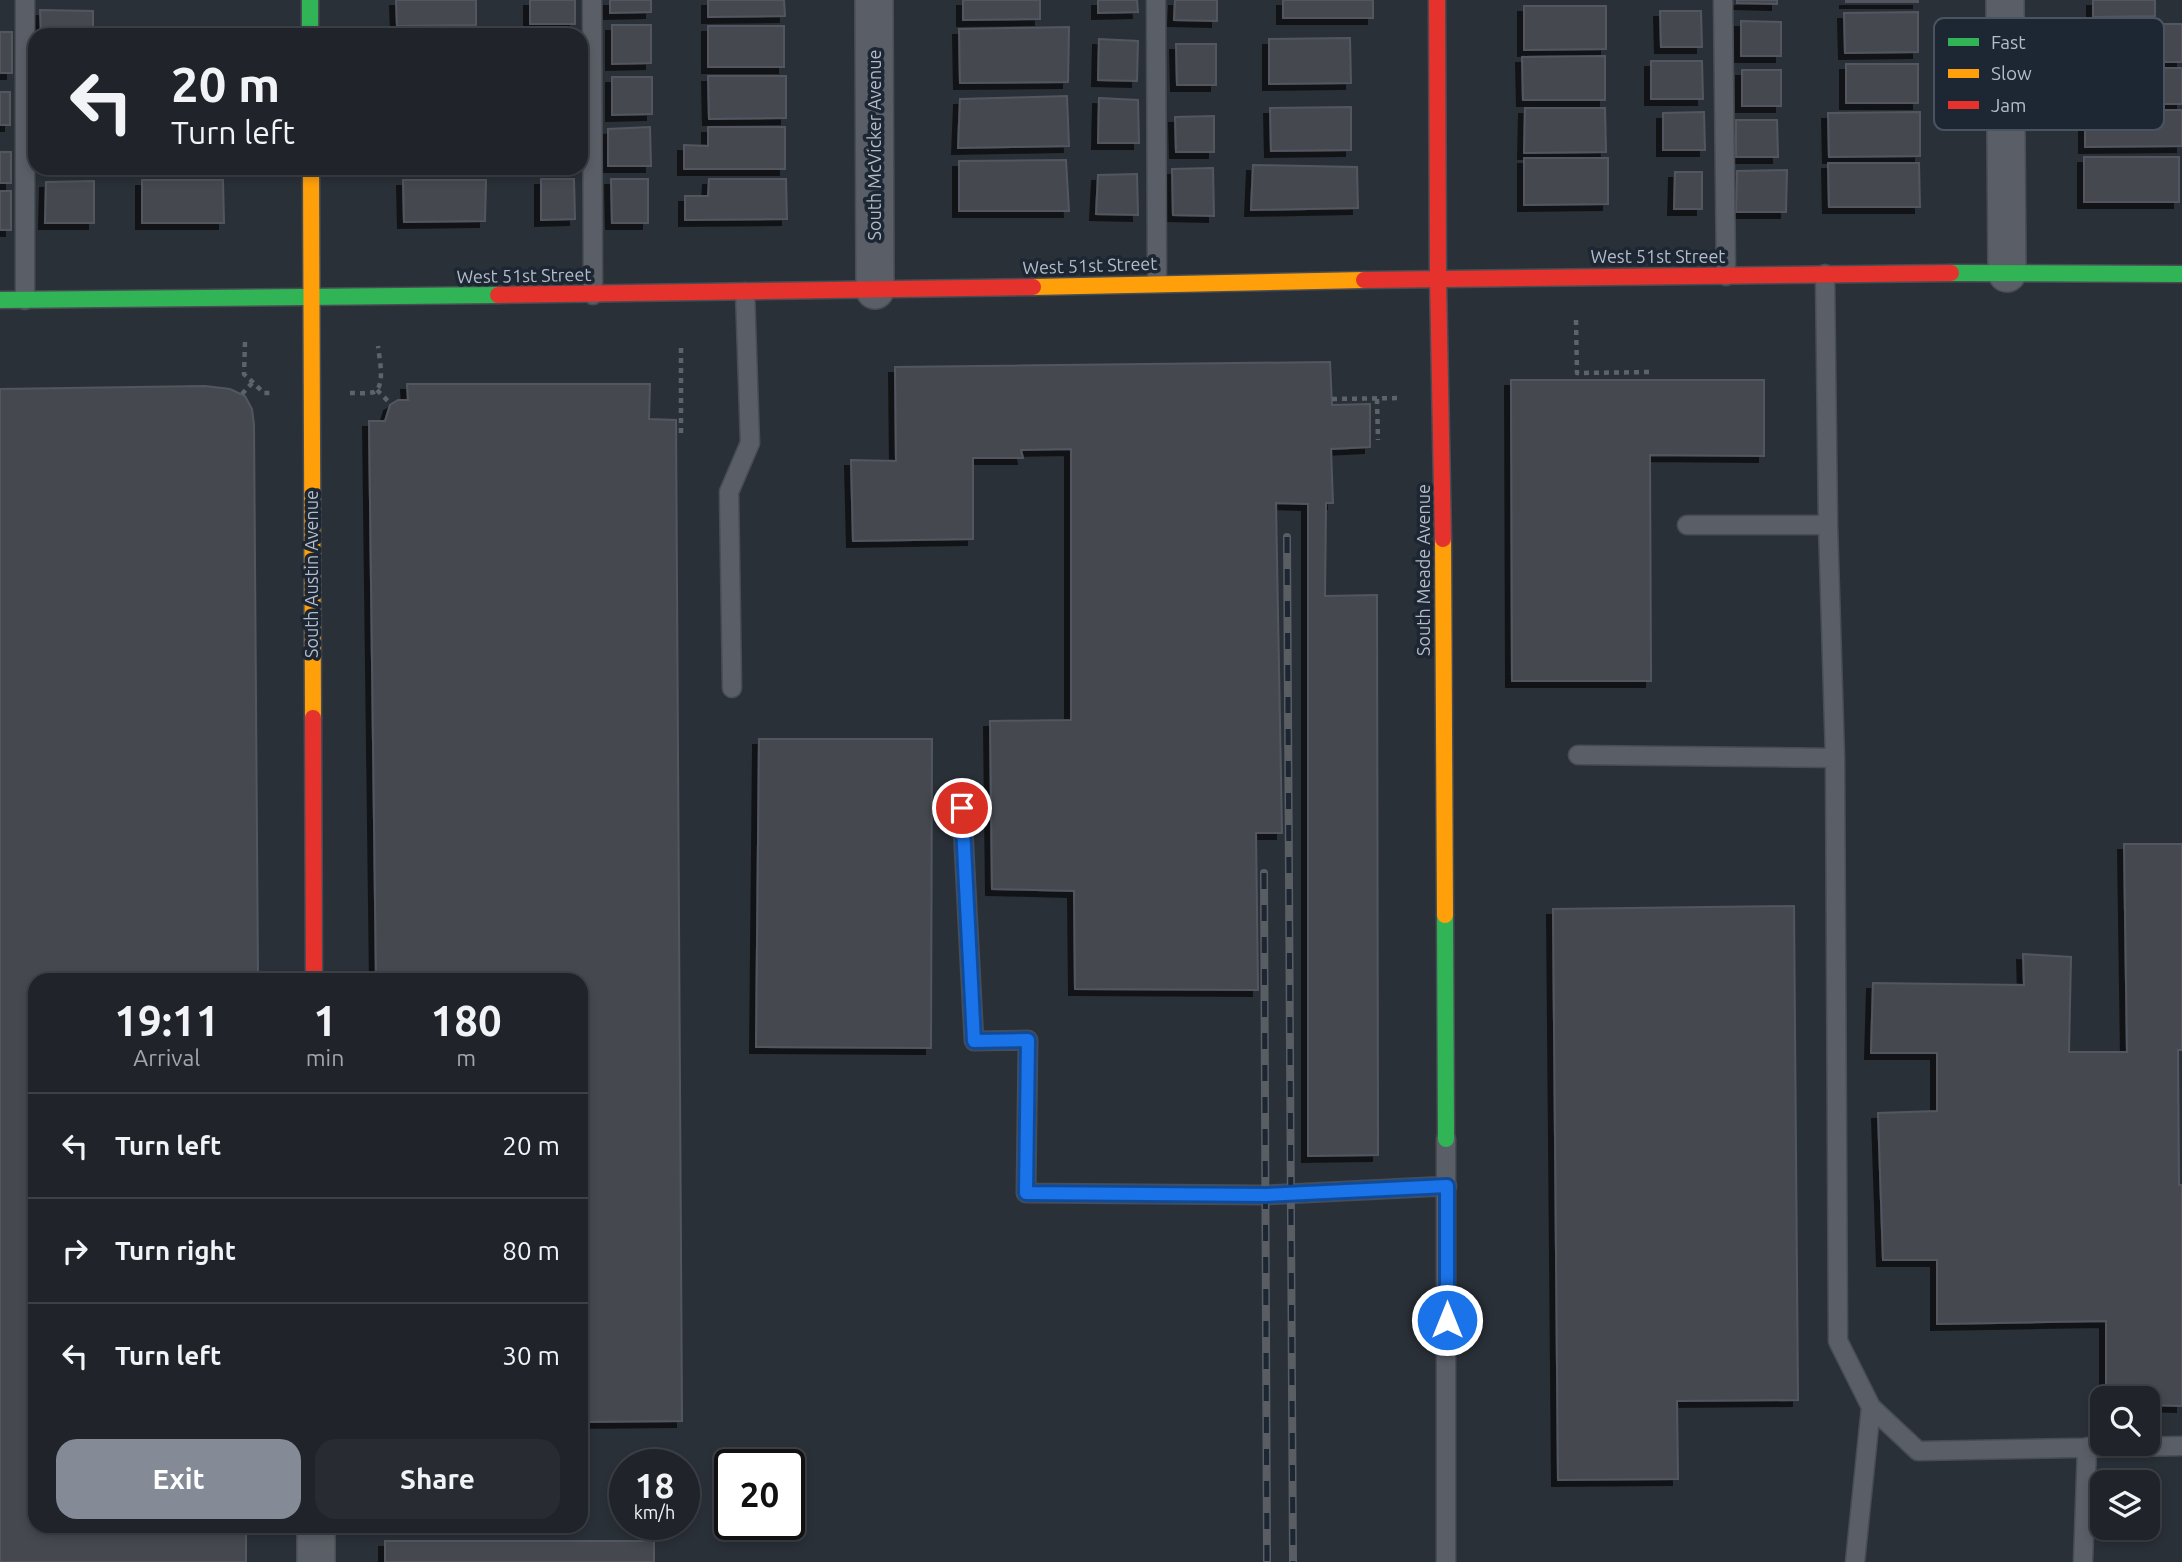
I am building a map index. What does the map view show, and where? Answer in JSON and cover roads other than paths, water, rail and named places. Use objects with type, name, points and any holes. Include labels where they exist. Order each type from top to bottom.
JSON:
[{"type":"street","points":[[310,0],[310,28]]},
{"type":"street","name":"South McVicker Avenue","points":[[874,0],[875,290]]},
{"type":"street","name":"South Meade Avenue","points":[[1437,0],[1446,1139]]},
{"type":"street","points":[[2005,0],[2005,18]]},
{"type":"street","points":[[2006,130],[2007,273]]},
{"type":"street","name":"South Austin Avenue","points":[[311,175],[314,973]]},
{"type":"street","name":"West 51st Street","points":[[0,300],[593,295],[1157,283],[1825,274],[2182,274]]},
{"type":"street","points":[[316,1533],[316,1562]]},
{"type":"lane","points":[[24,0],[25,300]]},
{"type":"lane","points":[[592,0],[593,295]]},
{"type":"lane","points":[[1156,0],[1157,283]]},
{"type":"lane","points":[[1723,0],[1726,276]]},
{"type":"lane","points":[[1825,274],[1828,525],[1835,758],[1838,1341],[1871,1407],[1918,1451],[2182,1446]]},
{"type":"lane","points":[[732,688],[729,492],[750,443],[745,292]]},
{"type":"lane","points":[[1687,525],[1828,525]]},
{"type":"lane","points":[[1578,755],[1835,758]]},
{"type":"lane","points":[[962,808],[974,1041],[1028,1040],[1026,1193],[1266,1195],[1447,1186]]},
{"type":"lane","points":[[1446,1139],[1446,1562]]},
{"type":"lane","points":[[1855,1562],[1871,1407]]},
{"type":"lane","points":[[2083,1562],[2087,1447]]},
{"type":"railway","points":[[1287,537],[1293,1562]]},
{"type":"railway","points":[[1264,873],[1267,1562]]}]
